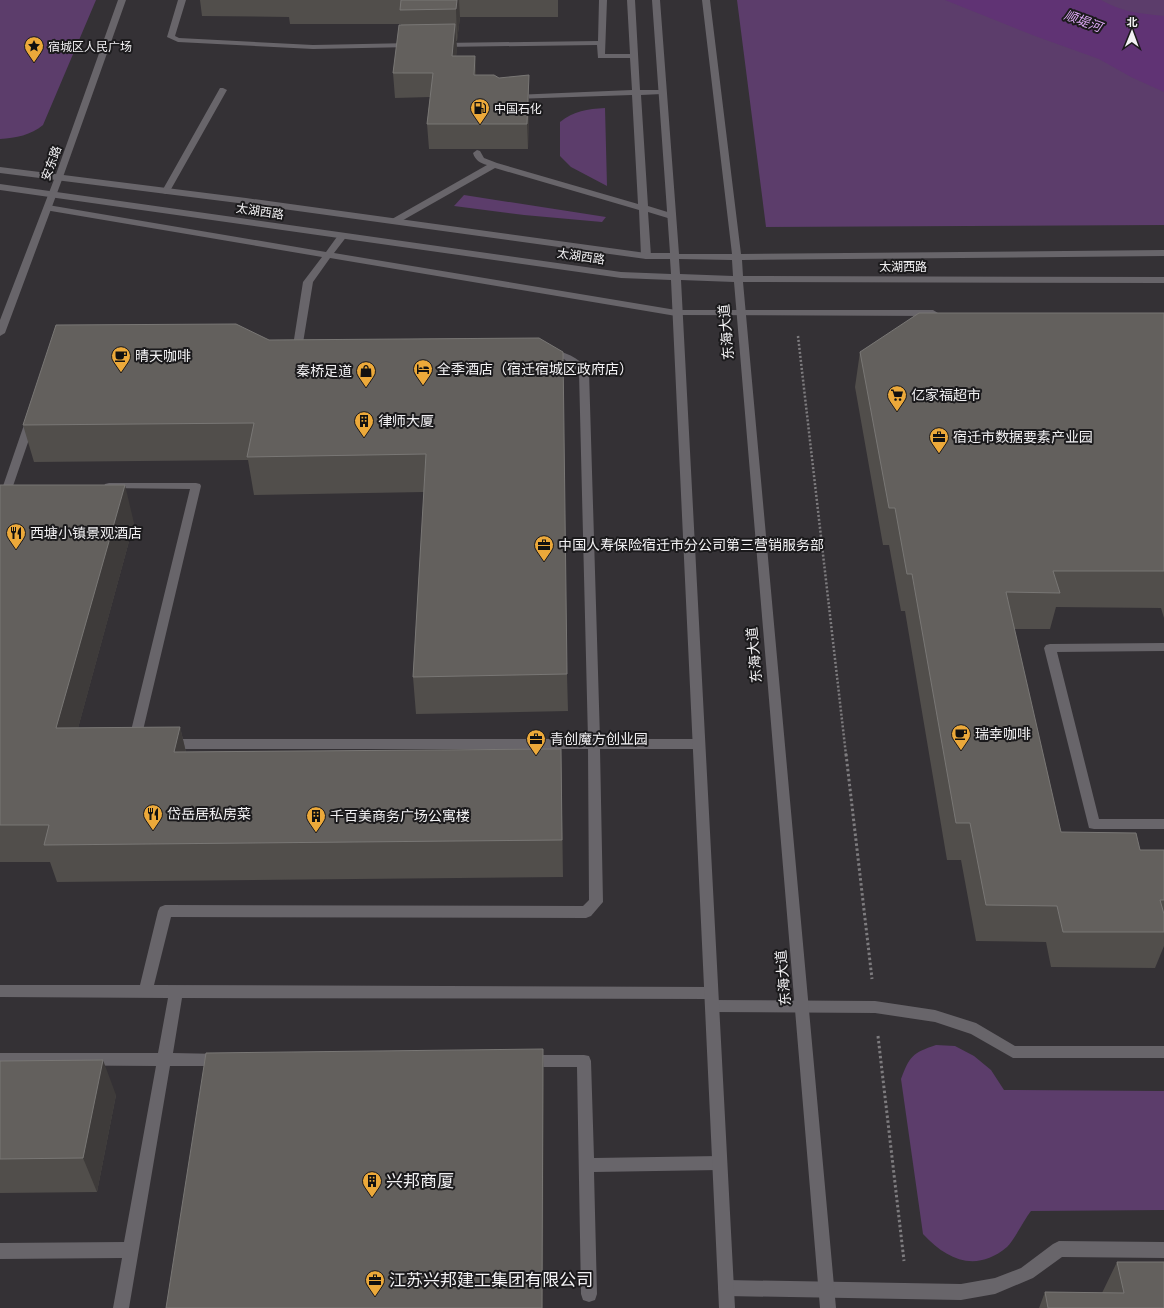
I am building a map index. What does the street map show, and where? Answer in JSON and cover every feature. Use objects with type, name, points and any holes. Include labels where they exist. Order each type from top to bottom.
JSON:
[{"type":"street","name":"安东路","points":[[0,333],[59,178],[122,0]]},
{"type":"street","points":[[182,0],[171,37],[178,40],[312,47],[601,43]]},
{"type":"street","points":[[603,0],[601,56],[634,56]]},
{"type":"street","points":[[631,0],[646,256]]},
{"type":"street","points":[[656,0],[676,278],[676,313],[727,1308]]},
{"type":"street","name":"东海大道","points":[[706,0],[737,257],[737,279],[828,1308]]},
{"type":"street","points":[[166,191],[222,90]]},
{"type":"street","points":[[507,98],[543,95],[662,92]]},
{"type":"street","points":[[477,153],[477,157],[480,160],[494,165],[671,216]]},
{"type":"street","points":[[395,222],[494,165]]},
{"type":"street","name":"太湖西路","points":[[0,170],[646,256],[737,257],[1164,253]]},
{"type":"street","name":"太湖西路","points":[[0,187],[621,275],[737,279],[1164,280]]},
{"type":"street","points":[[48,208],[676,313],[945,313]]},
{"type":"street","points":[[312,352],[297,352],[308,282],[342,236]]},
{"type":"street","points":[[146,991],[165,911],[586,912],[596,902],[594,744],[584,371],[575,361],[559,353],[537,350]]},
{"type":"street","points":[[24,486],[4,486],[33,412]]},
{"type":"street","points":[[94,486],[196,486],[134,744],[698,744]]},
{"type":"street","points":[[1164,647],[1050,648],[1094,824],[1164,824]]},
{"type":"street","points":[[0,991],[176,991],[711,999],[801,1006],[875,1007],[935,1016],[976,1029],[1014,1052],[1164,1052]]},
{"type":"street","points":[[121,1308],[176,991]]},
{"type":"street","points":[[0,1059],[235,1060]]},
{"type":"street","points":[[513,1061],[584,1061],[589,1294]]},
{"type":"street","points":[[587,1165],[719,1163]]},
{"type":"street","points":[[726,1288],[961,1292],[995,1286],[1027,1273],[1059,1249],[1164,1250]]},
{"type":"street","points":[[0,1251],[132,1250]]},
{"type":"path","points":[[796,313],[908,1292]]},
{"type":"shaded area","name":"宿城区人民广场","points":[[0,0],[96,0],[43,125],[23,135],[0,139]]},
{"type":"shaded area","points":[[737,0],[1164,0],[1164,225],[766,227]]},
{"type":"shaded area","points":[[605,108],[607,186],[571,167],[560,156],[560,122],[570,115],[581,111]]},
{"type":"shaded area","points":[[464,195],[606,217],[602,222],[524,215],[454,206]]},
{"type":"shaded area","points":[[936,1045],[955,1046],[974,1056],[991,1070],[1004,1090],[1164,1091],[1164,1210],[1031,1211],[1010,1244],[995,1255],[984,1260],[962,1260],[942,1251],[923,1234],[901,1079],[913,1056],[922,1050]]},
{"type":"water","name":"顺堤河","points":[[945,0],[1101,0],[1117,8],[1139,13],[1164,16],[1164,92],[1131,77],[1099,59],[1035,36]]},
{"type":"building","points":[[401,0],[457,0],[456,9],[400,10]]},
{"type":"building","points":[[455,24],[452,56],[475,56],[474,75],[494,75],[499,78],[529,75],[527,124],[427,124],[433,73],[393,73],[399,25]]},
{"type":"building","points":[[919,313],[1164,313],[1164,571],[1053,571],[1060,593],[1006,592],[1061,832],[1136,833],[1140,850],[1164,850],[1164,900],[1160,900],[1164,914],[1164,932],[1063,932],[1057,906],[986,905],[970,823],[956,823],[912,574],[907,574],[895,508],[889,508],[860,352]]},
{"type":"building","points":[[236,324],[269,340],[539,338],[563,352],[567,674],[413,677],[426,454],[247,457],[254,423],[23,425],[56,325]]},
{"type":"building","points":[[0,485],[125,485],[56,728],[180,727],[174,752],[561,749],[562,840],[44,845],[49,825],[0,825]]},
{"type":"building","name":"兴邦商厦","points":[[543,1049],[542,1308],[166,1308],[206,1053]]},
{"type":"building","points":[[103,1060],[83,1158],[0,1159],[0,1061]]},
{"type":"building","points":[[1117,1262],[1164,1262],[1164,1308],[1048,1308],[1045,1292],[1124,1293]]},
{"type":"place","name":"宿城区人民广场","points":[[34,63]]},
{"type":"place","name":"中国石化","points":[[480,125]]},
{"type":"place","name":"晴天咖啡","points":[[121,373]]},
{"type":"place","name":"全季酒店（宿迁宿城区政府店）","points":[[423,386]]},
{"type":"place","name":"秦桥足道","points":[[366,388]]},
{"type":"place","name":"亿家福超市","points":[[897,412]]},
{"type":"place","name":"律师大厦","points":[[364,438]]},
{"type":"place","name":"宿迁市数据要素产业园","points":[[939,454]]},
{"type":"place","name":"西塘小镇景观酒店","points":[[16,550]]},
{"type":"place","name":"中国人寿保险宿迁市分公司第三营销服务部","points":[[544,562]]},
{"type":"place","name":"瑞幸咖啡","points":[[961,751]]},
{"type":"place","name":"青创魔方创业园","points":[[536,756]]},
{"type":"place","name":"岱岳居私房菜","points":[[153,831]]},
{"type":"place","name":"千百美商务广场公寓楼","points":[[316,833]]},
{"type":"place","name":"兴邦商厦","points":[[372,1198]]},
{"type":"place","name":"江苏兴邦建工集团有限公司","points":[[375,1297]]}]
